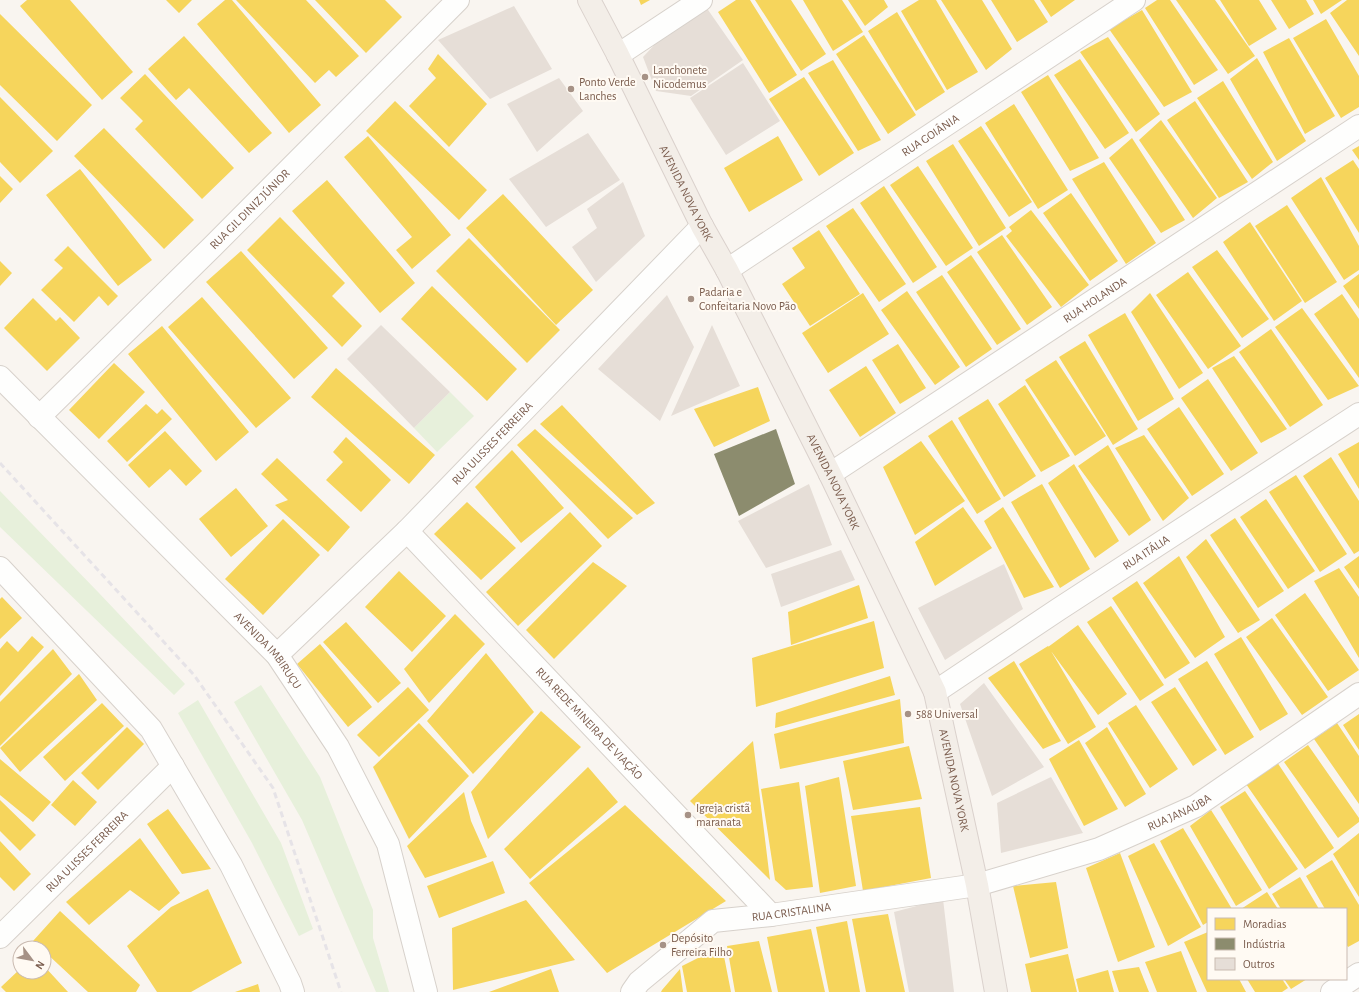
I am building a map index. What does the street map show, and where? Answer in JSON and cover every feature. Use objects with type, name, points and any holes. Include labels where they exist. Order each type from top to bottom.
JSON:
[{"type":"main road","name":"AVENIDA NOVA YORK","points":[[589,0],[618,55],[702,226],[727,270],[830,474],[935,692],[977,885],[996,992]]},
{"type":"street","name":"RUA GIL DINIZ JÚNIOR","points":[[39,417],[212,247],[458,0]]},
{"type":"street","points":[[618,55],[701,0]]},
{"type":"street","name":"RUA GOIÂNIA","points":[[727,270],[1134,0]]},
{"type":"street","name":"RUA HOLANDA","points":[[830,474],[1359,126]]},
{"type":"street","name":"RUA ULISSES FERREIRA","points":[[277,655],[407,531],[702,226]]},
{"type":"street","name":"AVENIDA IMBIRUÇU","points":[[0,377],[277,655],[338,747],[388,844],[426,992]]},
{"type":"street","name":"RUA ITÁLIA","points":[[935,692],[1059,609],[1359,414]]},
{"type":"street","name":"RUA REDE MINEIRA DE VIAÇÃO","points":[[407,531],[771,915]]},
{"type":"street","points":[[0,568],[150,729],[231,865],[290,983],[293,992]]},
{"type":"street","name":"RUA JANAÚBA","points":[[977,885],[1099,849],[1196,806],[1359,694]]},
{"type":"street","name":"RUA ULISSES FERREIRA","points":[[0,937],[173,766]]},
{"type":"street","name":"RUA CRISTALINA","points":[[632,992],[639,982],[714,921],[771,915],[977,885]]},
{"type":"street","points":[[1332,992],[1359,974]]},
{"type":"green space","points":[[450,392],[474,416],[437,452],[414,428]]},
{"type":"green space","points":[[0,491],[185,684],[174,695],[0,527]]},
{"type":"green space","points":[[261,685],[320,777],[373,910],[373,938],[389,992],[376,992],[302,820],[234,702]]},
{"type":"green space","points":[[198,700],[281,843],[313,929],[299,936],[252,843],[178,713]]},
{"type":"building: Moradias","points":[[27,0],[70,0],[133,72],[102,100],[20,6]]},
{"type":"building: Moradias","points":[[166,0],[192,0],[179,13]]},
{"type":"building: Moradias","points":[[225,0],[232,0],[321,105],[289,133],[197,24]]},
{"type":"building: Moradias","points":[[236,0],[306,0],[359,56],[336,77],[329,70],[315,83]]},
{"type":"building: Moradias","points":[[315,0],[385,0],[402,17],[366,53]]},
{"type":"building: Moradias","points":[[639,0],[650,0],[641,5]]},
{"type":"building: Moradias","points":[[736,0],[750,0],[797,75],[769,93],[718,12]]},
{"type":"building: Moradias","points":[[755,0],[791,0],[826,54],[801,71]]},
{"type":"building: Moradias","points":[[803,0],[842,0],[863,32],[833,51]]},
{"type":"building: Moradias","points":[[848,0],[884,0],[888,7],[865,26]]},
{"type":"building: Moradias","points":[[919,0],[936,0],[978,72],[947,90],[901,11]]},
{"type":"building: Moradias","points":[[941,0],[982,0],[1012,49],[986,70]]},
{"type":"building: Moradias","points":[[991,0],[1034,0],[1048,22],[1017,42]]},
{"type":"building: Moradias","points":[[1040,0],[1075,0],[1051,17]]},
{"type":"building: Moradias","points":[[1157,0],[1170,0],[1218,70],[1194,85],[1145,8]]},
{"type":"building: Moradias","points":[[1176,0],[1215,0],[1255,56],[1228,74]]},
{"type":"building: Moradias","points":[[1220,0],[1259,0],[1277,29],[1249,46]]},
{"type":"building: Moradias","points":[[1271,0],[1306,0],[1314,14],[1289,29]]},
{"type":"building: Moradias","points":[[1313,0],[1342,0],[1321,14]]},
{"type":"building: Moradias","points":[[1347,0],[1359,0],[1359,56],[1330,13]]},
{"type":"building: Moradias","points":[[1142,10],[1192,92],[1164,107],[1109,29]]},
{"type":"building: Moradias","points":[[897,12],[945,92],[916,111],[868,31]]},
{"type":"building: Moradias","points":[[0,14],[92,105],[57,141],[0,85]]},
{"type":"building: Moradias","points":[[1326,19],[1359,76],[1359,107],[1341,118],[1293,38]]},
{"type":"building: Moradias","points":[[864,35],[916,115],[888,134],[836,54]]},
{"type":"building: Moradias","points":[[184,36],[272,133],[249,153],[189,88],[176,100],[148,69]]},
{"type":"building: Moradias","points":[[1108,37],[1160,114],[1136,132],[1080,52]]},
{"type":"building: Moradias","points":[[1289,38],[1335,116],[1305,134],[1263,52]]},
{"type":"building: Moradias","points":[[438,54],[487,104],[449,147],[409,106],[436,78],[428,69]]},
{"type":"building: Moradias","points":[[1257,58],[1306,141],[1277,161],[1230,79]]},
{"type":"building: Moradias","points":[[1080,59],[1129,133],[1105,149],[1054,75]]},
{"type":"building: Moradias","points":[[833,60],[881,140],[858,151],[808,73]]},
{"type":"building: Moradias","points":[[145,74],[234,168],[202,199],[135,129],[143,121],[120,98]]},
{"type":"building: Moradias","points":[[1048,75],[1099,158],[1070,171],[1021,92]]},
{"type":"building: Moradias","points":[[804,77],[854,153],[819,176],[769,99]]},
{"type":"building: Moradias","points":[[1223,81],[1273,162],[1252,179],[1197,98]]},
{"type":"building: Moradias","points":[[0,97],[53,151],[20,183],[0,162]]},
{"type":"building: Moradias","points":[[395,101],[487,190],[459,220],[366,131]]},
{"type":"building: Moradias","points":[[1195,101],[1248,182],[1219,198],[1167,120]]},
{"type":"building: Moradias","points":[[1014,104],[1068,190],[1038,209],[985,123]]},
{"type":"building: Moradias","points":[[1161,120],[1217,198],[1193,218],[1139,140]]},
{"type":"building: Moradias","points":[[981,126],[1032,202],[1009,217],[958,141]]},
{"type":"building: Moradias","points":[[104,128],[194,220],[164,249],[74,156]]},
{"type":"building: Moradias","points":[[368,136],[451,235],[412,269],[396,250],[412,237],[344,157]]},
{"type":"building: Moradias","points":[[778,136],[803,180],[749,212],[724,168]]},
{"type":"building: Moradias","points":[[1132,138],[1185,220],[1161,233],[1109,158]]},
{"type":"building: Moradias","points":[[953,144],[1006,228],[979,246],[926,161]]},
{"type":"building: Moradias","points":[[1359,146],[1359,160],[1352,150]]},
{"type":"building: Moradias","points":[[1353,160],[1359,169],[1359,233],[1325,178]]},
{"type":"building: Moradias","points":[[1104,162],[1156,243],[1126,264],[1072,179]]},
{"type":"building: Moradias","points":[[918,166],[973,248],[946,266],[890,185]]},
{"type":"building: Moradias","points":[[80,169],[152,260],[118,286],[46,195]]},
{"type":"building: Moradias","points":[[0,176],[13,189],[0,203]]},
{"type":"building: Moradias","points":[[1321,177],[1359,246],[1359,270],[1344,280],[1291,198]]},
{"type":"building: Moradias","points":[[327,180],[415,283],[380,313],[292,211]]},
{"type":"building: Moradias","points":[[884,186],[937,267],[913,283],[860,203]]},
{"type":"building: Moradias","points":[[1071,193],[1118,261],[1090,281],[1043,213]]},
{"type":"building: Moradias","points":[[503,194],[593,290],[556,325],[466,228]]},
{"type":"building: Moradias","points":[[1287,205],[1337,282],[1305,303],[1255,226]]},
{"type":"building: Moradias","points":[[853,208],[906,284],[879,302],[826,226]]},
{"type":"building: Moradias","points":[[1031,210],[1089,285],[1061,307],[1006,236],[1012,231],[1009,227]]},
{"type":"building: Moradias","points":[[280,217],[345,283],[332,296],[362,326],[342,347],[247,250]]},
{"type":"building: Moradias","points":[[1250,222],[1302,301],[1274,321],[1223,242]]},
{"type":"building: Moradias","points":[[819,230],[860,294],[810,326],[782,284],[805,268],[792,248]]},
{"type":"building: Moradias","points":[[1002,235],[1052,307],[1027,325],[977,252]]},
{"type":"building: Moradias","points":[[469,238],[560,330],[527,363],[436,271]]},
{"type":"building: Moradias","points":[[68,246],[118,296],[108,306],[99,296],[74,322],[41,290],[63,268],[54,260]]},
{"type":"building: Moradias","points":[[1217,250],[1269,319],[1242,338],[1192,267]]},
{"type":"building: Moradias","points":[[241,251],[328,348],[294,379],[206,282]]},
{"type":"building: Moradias","points":[[971,255],[1021,329],[997,345],[947,272]]},
{"type":"building: Moradias","points":[[0,261],[12,273],[0,286]]},
{"type":"building: Moradias","points":[[1188,272],[1241,346],[1208,369],[1156,295]]},
{"type":"building: Moradias","points":[[1359,274],[1359,309],[1343,286]]},
{"type":"building: Moradias","points":[[942,275],[992,349],[966,367],[916,292]]},
{"type":"building: Moradias","points":[[432,286],[517,369],[487,401],[401,319]]},
{"type":"building: Moradias","points":[[907,291],[960,367],[935,385],[881,310]]},
{"type":"building: Moradias","points":[[863,293],[889,334],[828,373],[802,333]]},
{"type":"building: Moradias","points":[[1150,293],[1203,373],[1179,389],[1131,312]]},
{"type":"building: Moradias","points":[[1342,294],[1359,319],[1359,378],[1314,314]]},
{"type":"building: Moradias","points":[[202,297],[291,398],[256,428],[168,327]]},
{"type":"building: Moradias","points":[[33,298],[56,321],[60,317],[80,338],[47,371],[4,328]]},
{"type":"building: Moradias","points":[[1302,308],[1359,386],[1328,400],[1275,327]]},
{"type":"building: Moradias","points":[[1125,313],[1174,399],[1138,421],[1088,335]]},
{"type":"building: Moradias","points":[[162,326],[249,432],[216,461],[128,354]]},
{"type":"building: Moradias","points":[[1271,329],[1323,405],[1290,427],[1239,352]]},
{"type":"building: Moradias","points":[[1085,341],[1138,429],[1113,445],[1059,357]]},
{"type":"building: Moradias","points":[[898,344],[926,388],[900,404],[872,360]]},
{"type":"building: Moradias","points":[[1234,356],[1287,429],[1261,443],[1212,368]]},
{"type":"building: Moradias","points":[[1056,360],[1106,436],[1075,456],[1025,380]]},
{"type":"building: Moradias","points":[[114,363],[145,392],[99,439],[69,410]]},
{"type":"building: Moradias","points":[[866,366],[896,413],[860,437],[829,390]]},
{"type":"building: Moradias","points":[[336,368],[435,455],[409,484],[311,397]]},
{"type":"building: Moradias","points":[[1208,379],[1258,453],[1231,471],[1181,398]]},
{"type":"building: Moradias","points":[[1025,385],[1070,456],[1041,472],[998,404]]},
{"type":"building: Moradias","points":[[758,387],[770,421],[714,447],[694,409]]},
{"type":"building: Moradias","points":[[988,399],[1036,476],[1004,497],[958,418]]},
{"type":"building: Moradias","points":[[146,404],[157,414],[162,409],[172,419],[127,462],[107,441]]},
{"type":"building: Moradias","points":[[562,405],[655,503],[637,515],[540,424]]},
{"type":"building: Moradias","points":[[1179,407],[1224,474],[1192,496],[1147,429]]},
{"type":"building: Moradias","points":[[952,420],[1001,499],[977,514],[928,436]]},
{"type":"building: Moradias","points":[[535,429],[633,518],[608,539],[517,445]]},
{"type":"building: Moradias","points":[[165,431],[202,471],[186,486],[170,469],[149,488],[128,465]]},
{"type":"building: Moradias","points":[[1144,435],[1189,498],[1163,521],[1115,448]]},
{"type":"building: Moradias","points":[[346,437],[391,480],[361,512],[326,480],[343,462],[333,452]]},
{"type":"building: Moradias","points":[[921,441],[965,501],[915,535],[883,467]]},
{"type":"building: Moradias","points":[[1359,442],[1359,489],[1338,454]]},
{"type":"building: Moradias","points":[[1108,445],[1151,520],[1129,536],[1078,466]]},
{"type":"building: Moradias","points":[[512,450],[564,508],[521,543],[475,487]]},
{"type":"building: Moradias","points":[[1331,457],[1359,501],[1359,551],[1354,554],[1303,476]]},
{"type":"building: Moradias","points":[[277,458],[350,527],[328,552],[275,505],[288,500],[261,474]]},
{"type":"building: Moradias","points":[[1074,464],[1119,541],[1095,558],[1048,483]]},
{"type":"building: Moradias","points":[[1296,475],[1347,554],[1320,572],[1269,492]]},
{"type":"building: Moradias","points":[[1042,484],[1090,569],[1060,588],[1011,502]]},
{"type":"building: Moradias","points":[[236,488],[268,526],[231,557],[199,519]]},
{"type":"building: Moradias","points":[[1266,499],[1315,571],[1288,589],[1240,517]]},
{"type":"building: Moradias","points":[[467,502],[516,548],[481,580],[434,534]]},
{"type":"building: Moradias","points":[[963,507],[992,548],[935,586],[915,542]]},
{"type":"building: Moradias","points":[[1003,507],[1054,587],[1024,598],[984,521]]},
{"type":"building: Moradias","points":[[570,512],[602,546],[518,626],[486,592]]},
{"type":"building: Moradias","points":[[1235,518],[1284,591],[1258,608],[1210,535]]},
{"type":"building: Moradias","points":[[283,519],[320,555],[263,615],[225,579]]},
{"type":"building: Moradias","points":[[1206,539],[1260,620],[1238,633],[1186,557]]},
{"type":"building: Moradias","points":[[1179,556],[1225,637],[1195,658],[1143,583]]},
{"type":"building: Moradias","points":[[1359,556],[1359,589],[1344,567]]},
{"type":"building: Moradias","points":[[593,562],[627,586],[554,659],[526,630]]},
{"type":"building: Moradias","points":[[1339,568],[1359,597],[1359,658],[1314,581]]},
{"type":"building: Moradias","points":[[399,571],[446,616],[412,652],[365,607]]},
{"type":"building: Moradias","points":[[1137,581],[1190,663],[1165,679],[1112,598]]},
{"type":"building: Moradias","points":[[859,585],[868,618],[791,645],[788,612]]},
{"type":"building: Moradias","points":[[1305,593],[1359,670],[1328,691],[1275,615]]},
{"type":"building: Moradias","points":[[2,597],[22,618],[0,639],[0,599]]},
{"type":"building: Moradias","points":[[1111,606],[1164,685],[1140,701],[1087,622]]},
{"type":"building: Moradias","points":[[455,614],[485,644],[429,703],[404,669]]},
{"type":"building: Moradias","points":[[1272,618],[1328,697],[1302,715],[1246,637]]},
{"type":"building: Moradias","points":[[874,621],[884,668],[756,707],[752,658]]},
{"type":"building: Moradias","points":[[346,622],[401,683],[378,703],[323,642]]},
{"type":"building: Moradias","points":[[1078,625],[1127,694],[1098,715],[1048,647]]},
{"type":"building: Moradias","points":[[32,636],[44,647],[0,696],[0,649],[7,641],[18,652]]},
{"type":"building: Moradias","points":[[1241,637],[1288,714],[1260,731],[1214,654]]},
{"type":"building: Moradias","points":[[320,644],[372,707],[348,727],[297,664]]},
{"type":"building: Moradias","points":[[1048,646],[1096,727],[1068,744],[1019,664]]},
{"type":"building: Moradias","points":[[53,649],[72,674],[0,746],[0,702]]},
{"type":"building: Moradias","points":[[486,653],[534,712],[473,774],[427,721]]},
{"type":"building: Moradias","points":[[1014,661],[1061,741],[1043,749],[988,678]]},
{"type":"building: Moradias","points":[[1207,661],[1254,737],[1225,755],[1178,679]]},
{"type":"building: Moradias","points":[[79,674],[97,700],[20,772],[0,748]]},
{"type":"building: Moradias","points":[[890,676],[895,695],[775,728],[776,713]]},
{"type":"building: Moradias","points":[[408,687],[429,710],[379,757],[357,735]]},
{"type":"building: Moradias","points":[[1175,687],[1217,750],[1193,766],[1151,702]]},
{"type":"building: Moradias","points":[[900,699],[904,743],[780,769],[774,734]]},
{"type":"building: Moradias","points":[[102,703],[124,726],[65,781],[43,757]]},
{"type":"building: Moradias","points":[[1136,705],[1178,769],[1150,788],[1108,723]]},
{"type":"building: Moradias","points":[[541,711],[581,747],[488,839],[471,792]]},
{"type":"building: Moradias","points":[[1359,714],[1359,750],[1343,725]]},
{"type":"building: Moradias","points":[[419,723],[469,776],[409,839],[373,767]]},
{"type":"building: Moradias","points":[[1337,723],[1359,756],[1359,804],[1314,739]]},
{"type":"building: Moradias","points":[[127,727],[144,744],[98,790],[81,773]]},
{"type":"building: Moradias","points":[[1107,727],[1146,794],[1125,807],[1085,743]]},
{"type":"building: Moradias","points":[[1079,740],[1118,809],[1084,826],[1049,759]]},
{"type":"building: Moradias","points":[[753,741],[770,880],[690,801]]},
{"type":"building: Moradias","points":[[1308,745],[1359,818],[1359,822],[1338,838],[1284,762]]},
{"type":"building: Moradias","points":[[909,746],[922,799],[853,810],[843,761]]},
{"type":"building: Moradias","points":[[0,759],[51,802],[33,822],[0,795]]},
{"type":"building: Moradias","points":[[1277,762],[1334,848],[1305,869],[1246,784]]},
{"type":"building: Moradias","points":[[588,767],[618,802],[530,879],[504,849]]},
{"type":"building: Moradias","points":[[839,777],[856,886],[820,893],[805,786]]},
{"type":"building: Moradias","points":[[73,780],[97,802],[75,826],[51,805]]},
{"type":"building: Moradias","points":[[799,782],[813,887],[786,890],[775,880],[761,789]]},
{"type":"building: Moradias","points":[[1245,791],[1298,869],[1269,889],[1220,807]]},
{"type":"building: Moradias","points":[[464,792],[471,821],[487,857],[425,878],[407,846]]},
{"type":"building: Moradias","points":[[0,800],[36,835],[20,851],[0,831]]},
{"type":"building: Moradias","points":[[625,805],[726,901],[607,973],[529,883]]},
{"type":"building: Moradias","points":[[920,807],[931,878],[863,891],[851,816]]},
{"type":"building: Moradias","points":[[168,809],[211,869],[182,874],[147,824]]},
{"type":"building: Moradias","points":[[1211,810],[1262,890],[1236,906],[1190,826]]},
{"type":"building: Moradias","points":[[1183,828],[1231,908],[1207,908],[1207,923],[1203,925],[1160,841]]},
{"type":"building: Moradias","points":[[1359,833],[1359,897],[1333,854]]},
{"type":"building: Moradias","points":[[140,838],[180,893],[159,911],[130,890],[89,925],[66,902]]},
{"type":"building: Moradias","points":[[0,841],[31,874],[14,891],[0,877]]},
{"type":"building: Moradias","points":[[1154,843],[1201,927],[1168,946],[1128,856]]},
{"type":"building: Moradias","points":[[1120,853],[1155,947],[1118,962],[1086,868]]},
{"type":"building: Moradias","points":[[1332,860],[1359,905],[1359,941],[1348,947],[1347,908],[1324,908],[1306,876]]},
{"type":"building: Moradias","points":[[493,861],[505,893],[439,918],[427,886]]},
{"type":"building: Moradias","points":[[1300,877],[1318,908],[1280,908],[1272,894]]},
{"type":"building: Moradias","points":[[1056,882],[1068,948],[1030,958],[1013,886]]},
{"type":"building: Moradias","points":[[208,889],[242,963],[191,992],[157,992],[127,946],[171,907]]},
{"type":"building: Moradias","points":[[1267,892],[1277,908],[1243,908]]},
{"type":"building: Moradias","points":[[526,900],[575,960],[453,990],[452,928]]},
{"type":"building: Moradias","points":[[60,911],[140,985],[136,992],[88,992],[52,958],[52,940],[34,940]]},
{"type":"building: Moradias","points":[[888,914],[905,992],[866,992],[852,919]]},
{"type":"building: Moradias","points":[[847,921],[860,992],[829,992],[816,927]]},
{"type":"building: Moradias","points":[[811,929],[825,992],[778,992],[767,937]]},
{"type":"building: Moradias","points":[[1207,932],[1207,980],[1240,980],[1246,992],[1207,992],[1184,942]]},
{"type":"building: Moradias","points":[[759,941],[772,992],[735,992],[727,946]]},
{"type":"building: Moradias","points":[[722,946],[731,992],[687,992],[682,966]]},
{"type":"building: Moradias","points":[[1181,951],[1197,992],[1157,992],[1145,962]]},
{"type":"building: Moradias","points":[[1068,954],[1077,992],[1031,992],[1025,964]]},
{"type":"building: Moradias","points":[[1139,967],[1149,992],[1119,992],[1112,971]]},
{"type":"building: Moradias","points":[[551,969],[559,992],[489,992]]},
{"type":"building: Moradias","points":[[680,969],[683,992],[661,992],[662,990]]},
{"type":"building: Moradias","points":[[1108,970],[1114,992],[1079,992],[1076,979]]},
{"type":"building: Moradias","points":[[52,975],[68,992],[6,992],[1,987],[12,977],[12,980],[52,980]]},
{"type":"building: Moradias","points":[[1248,980],[1283,980],[1288,988],[1282,992],[1255,992]]},
{"type":"building: Moradias","points":[[1285,980],[1305,980],[1291,989]]},
{"type":"building: Moradias","points":[[258,984],[260,992],[235,992]]},
{"type":"building: Indústria","points":[[776,429],[795,484],[739,516],[714,454]]},
{"type":"building: Outros","points":[[514,6],[552,69],[490,99],[438,40]]},
{"type":"building: Outros","points":[[706,7],[743,60],[691,96],[656,91],[643,57],[659,40]]},
{"type":"building: Outros","points":[[743,63],[780,121],[726,155],[690,98]]},
{"type":"building: Outros","points":[[559,78],[583,111],[537,152],[507,104]]},
{"type":"building: Outros","points":[[588,133],[620,180],[546,227],[509,179]]},
{"type":"building: Outros","points":[[623,182],[645,236],[596,282],[572,247],[597,228],[587,209]]},
{"type":"building: Outros","points":[[667,295],[694,347],[660,421],[598,369]]},
{"type":"building: Outros","points":[[381,325],[450,392],[414,428],[347,359]]},
{"type":"building: Outros","points":[[712,325],[740,386],[671,416]]},
{"type":"building: Outros","points":[[809,484],[832,545],[766,568],[738,521]]},
{"type":"building: Outros","points":[[841,550],[855,580],[781,607],[771,574]]},
{"type":"building: Outros","points":[[1004,564],[1023,609],[945,660],[918,608]]},
{"type":"building: Outros","points":[[984,683],[1044,767],[992,796],[960,704]]},
{"type":"building: Outros","points":[[1051,777],[1083,833],[1001,853],[997,803]]},
{"type":"building: Outros","points":[[943,899],[954,992],[909,992],[894,912]]},
{"type":"railway","points":[[0,463],[194,675],[273,788],[341,992]]},
{"type":"place","name":"Lanchonete Nicodemus","points":[[645,77]]},
{"type":"place","name":"Ponto Verde Lanches","points":[[571,89]]},
{"type":"place","name":"Padaria e Confeitaria Novo Pão","points":[[691,299]]},
{"type":"place","name":"588 Universal","points":[[908,714]]},
{"type":"place","name":"Igreja cristã maranata","points":[[688,815]]},
{"type":"place","name":"Depósito Ferreira Filho","points":[[663,945]]}]
